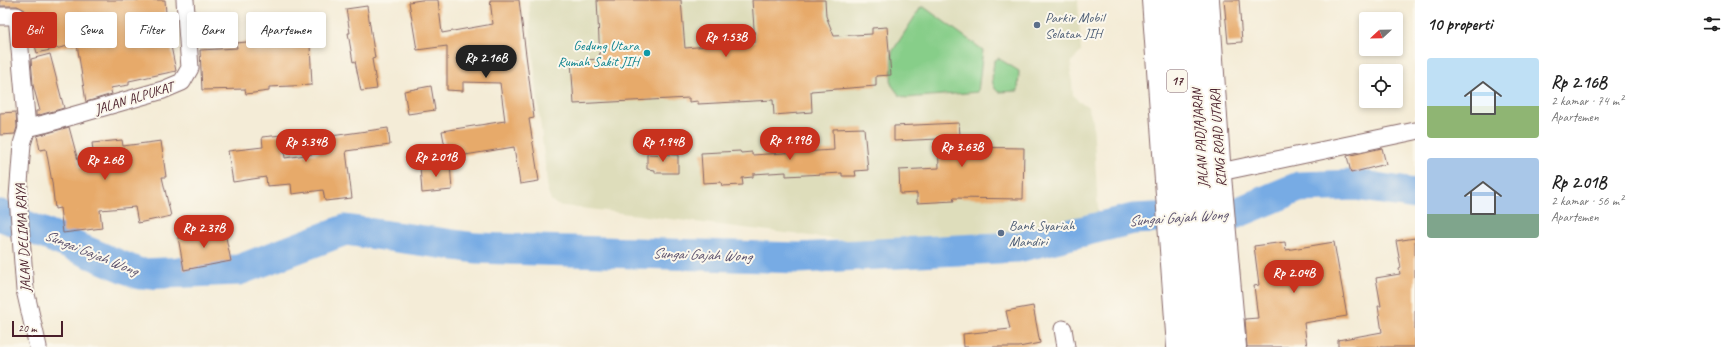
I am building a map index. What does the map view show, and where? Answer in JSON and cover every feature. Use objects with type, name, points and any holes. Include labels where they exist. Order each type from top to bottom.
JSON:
[{"type":"main road","name":"RING ROAD UTARA","points":[[1153,0],[1179,163],[1199,258],[1235,347]]},
{"type":"main road","name":"JALAN PADJAJARAN","points":[[1172,0],[1179,163],[1199,258],[1215,347]]},
{"type":"main road","name":"JALAN PADJAJARAN","points":[[1179,163],[1191,0]]},
{"type":"main road","name":"RING ROAD UTARA","points":[[1178,347],[1220,174],[1208,0]]},
{"type":"main road","name":"JALAN PADJAJARAN","points":[[1195,347],[1199,258]]},
{"type":"street","name":"JALAN ALPUKAT","points":[[27,128],[156,92],[182,82],[190,68],[185,0]]},
{"type":"street","points":[[0,16],[17,16],[27,128]]},
{"type":"street","name":"JALAN DELIMA RAYA","points":[[27,128],[22,144],[18,197],[25,290],[38,347]]},
{"type":"street","points":[[1220,174],[1415,131]]},
{"type":"street","points":[[1063,329],[1066,347]]},
{"type":"shaded area","points":[[529,0],[1078,0],[1081,52],[1072,61],[1071,71],[1073,95],[1079,102],[1087,105],[1093,121],[1099,228],[998,259],[557,205],[551,200],[548,192],[531,37]]},
{"type":"green space","points":[[921,7],[924,7],[983,50],[978,92],[906,98],[899,95],[891,84],[892,52]]},
{"type":"green space","points":[[998,58],[1019,71],[1018,91],[998,92],[995,89],[992,74],[994,61]]},
{"type":"building","points":[[0,0],[165,0],[166,12],[125,12],[125,48],[171,48],[176,71],[129,81],[129,85],[110,88],[112,94],[86,102],[78,48],[117,48],[117,12],[65,12],[65,47],[37,53],[36,48],[57,48],[57,12],[26,12],[25,10],[17,6],[0,6]]},
{"type":"building","points":[[438,0],[442,33],[493,24],[490,0],[519,0],[534,118],[529,119],[539,181],[520,184],[514,147],[447,158],[442,131],[505,121],[500,83],[463,82],[463,91],[447,90],[447,46],[417,50],[409,2]]},
{"type":"building","points":[[597,0],[681,0],[685,48],[755,42],[752,0],[825,0],[826,16],[834,36],[872,34],[872,28],[887,27],[891,75],[876,76],[876,86],[811,91],[812,112],[774,115],[773,100],[698,104],[698,101],[689,102],[689,98],[574,104],[571,61],[600,59]]},
{"type":"building","points":[[1224,0],[1239,0],[1242,42],[1228,43]]},
{"type":"building","points":[[367,6],[375,58],[372,59],[377,89],[361,91],[355,61],[353,62],[346,9]]},
{"type":"building","points":[[246,42],[246,48],[310,48],[312,85],[269,87],[269,91],[246,94],[245,89],[202,90],[200,50],[238,48],[238,43]]},
{"type":"building","points":[[50,54],[64,108],[36,116],[36,111],[40,111],[33,85],[31,59]]},
{"type":"building","points":[[431,86],[435,110],[408,114],[404,91]]},
{"type":"building","points":[[16,112],[17,127],[15,134],[0,135],[0,113]]},
{"type":"building","points":[[959,123],[961,147],[1024,148],[1023,199],[953,198],[954,201],[917,203],[917,193],[900,194],[899,170],[939,168],[938,139],[894,141],[894,126]]},
{"type":"building","points":[[69,127],[80,168],[95,165],[92,143],[122,140],[123,146],[161,141],[166,177],[162,177],[171,216],[138,223],[135,207],[100,210],[102,228],[63,233],[60,208],[55,209],[46,149],[40,150],[37,136]]},
{"type":"building","points":[[388,128],[390,145],[346,151],[352,198],[325,201],[323,190],[292,194],[291,184],[267,186],[266,177],[233,182],[228,151],[263,147],[262,137],[282,135],[285,158],[319,153],[317,138]]},
{"type":"building","points":[[864,128],[868,170],[855,171],[856,176],[842,176],[842,173],[786,176],[786,172],[753,174],[753,177],[742,178],[743,185],[722,186],[721,182],[703,183],[701,153],[740,151],[741,153],[752,152],[752,155],[834,150],[833,129]]},
{"type":"building","points":[[1382,148],[1386,164],[1351,173],[1347,156]]},
{"type":"building","points":[[647,154],[678,155],[678,173],[655,173],[655,170],[647,169]]},
{"type":"building","points":[[450,163],[452,190],[422,193],[420,166]]},
{"type":"building","points":[[224,228],[231,261],[184,270],[178,237]]},
{"type":"building","points":[[1415,238],[1415,347],[1338,347],[1338,340],[1382,332],[1378,306],[1381,306],[1376,278],[1400,274],[1399,269],[1401,268],[1396,241]]},
{"type":"building","points":[[1285,242],[1286,250],[1334,242],[1347,316],[1304,323],[1307,347],[1247,347],[1245,319],[1258,318],[1254,286],[1259,285],[1254,246]]},
{"type":"building","points":[[1033,306],[1040,343],[1019,347],[964,347],[963,334],[1010,329],[1006,311]]},
{"type":"waterway","name":"Sungai Gajah Wong","points":[[0,215],[140,274],[239,270],[345,230],[476,248],[799,258],[1018,247],[1133,219],[1234,214],[1299,187],[1356,185],[1415,194]]},
{"type":"place","name":"Parkir Mobil Selatan JIH","points":[[1037,25]]},
{"type":"place","name":"Gedung Utara Rumah Sakit JIH","points":[[647,53]]},
{"type":"place","name":"Bank Syariah Mandiri","points":[[1001,233]]}]
